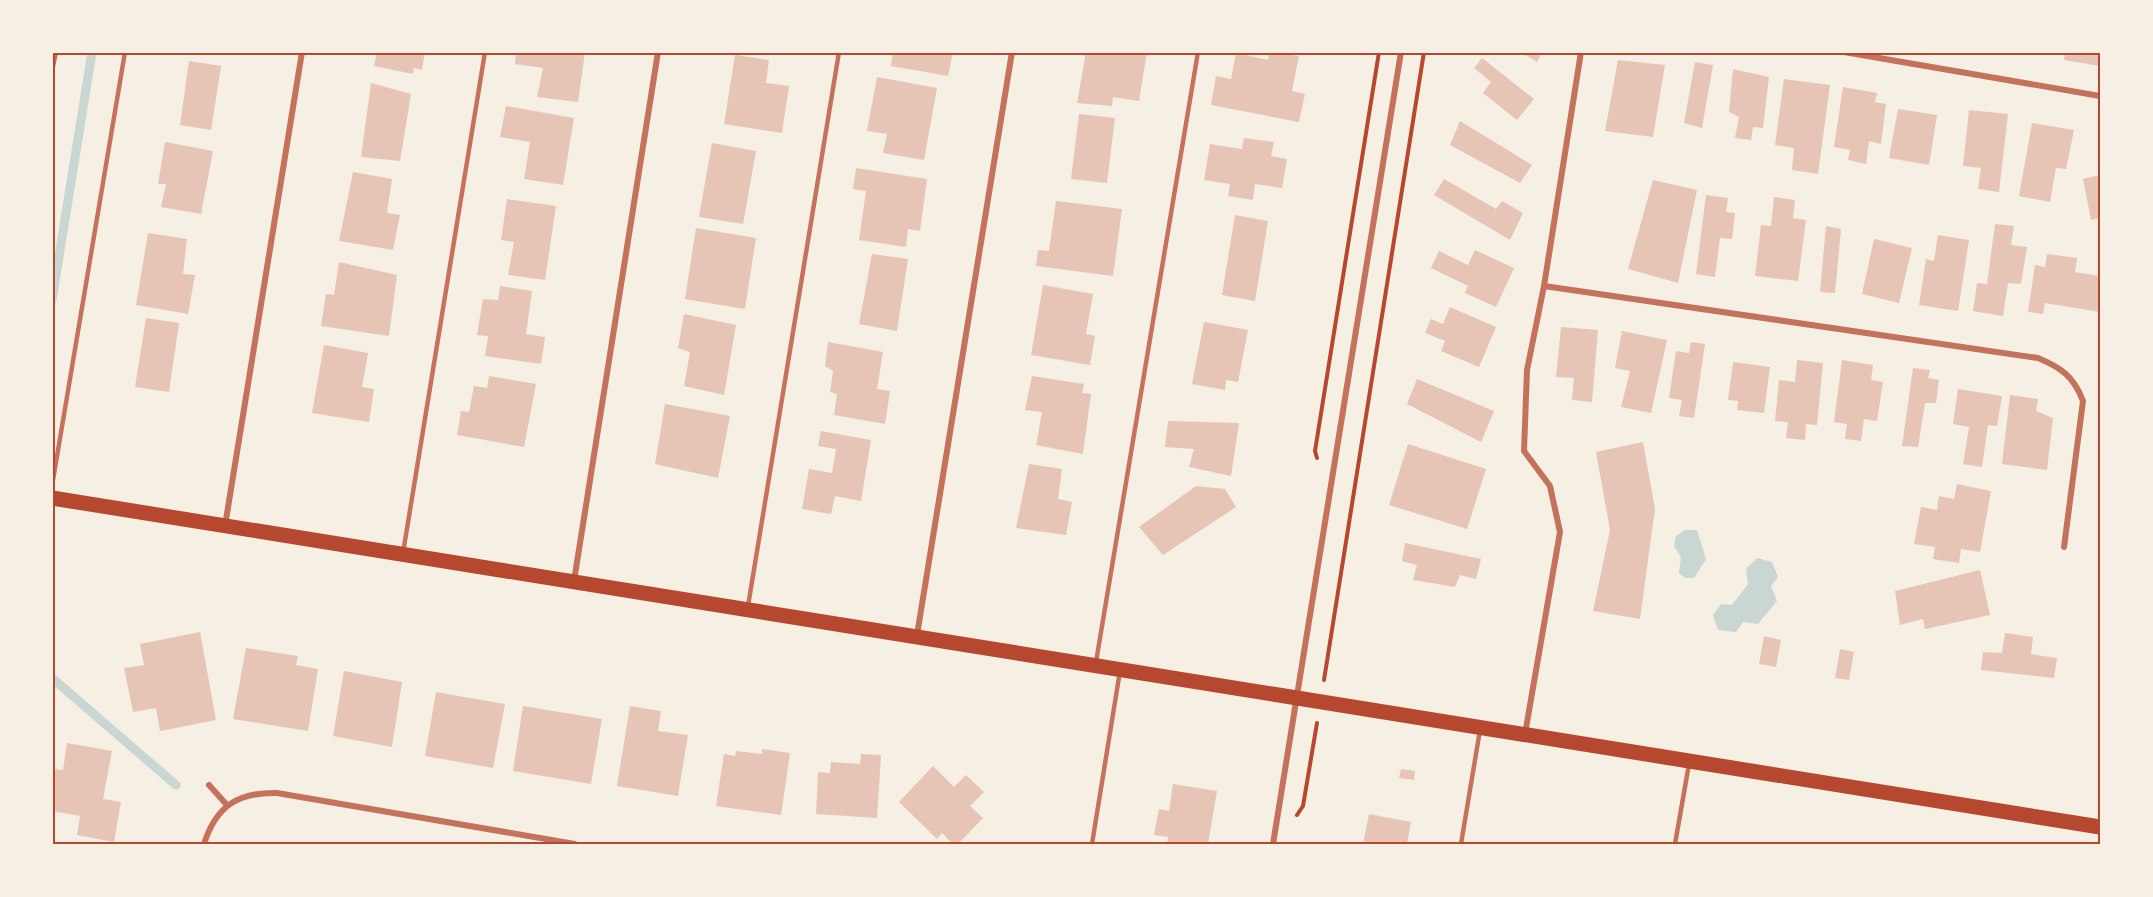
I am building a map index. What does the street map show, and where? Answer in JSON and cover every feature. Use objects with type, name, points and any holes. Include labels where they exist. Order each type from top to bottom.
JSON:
[{"type":"main road","points":[[52,498],[2100,827]]},
{"type":"street","points":[[224,526],[302,52]]},
{"type":"street","points":[[574,581],[658,52]]},
{"type":"street","points":[[917,636],[1012,52]]},
{"type":"street","points":[[1272,844],[1401,52]]},
{"type":"street","points":[[1525,735],[1560,532],[1550,486],[1524,451],[1527,370],[1544,286],[1581,52]]},
{"type":"street","points":[[1844,52],[2100,96]]},
{"type":"street","points":[[1544,286],[2038,358],[2055,365],[2076,383],[2083,401],[2064,547]]},
{"type":"street","points":[[209,785],[227,806]]},
{"type":"street","points":[[204,844],[227,806],[245,795],[277,794],[554,843],[575,844]]},
{"type":"lane","points":[[52,71],[56,52]]},
{"type":"lane","points":[[52,486],[125,52]]},
{"type":"lane","points":[[403,554],[485,52]]},
{"type":"lane","points":[[747,609],[839,52]]},
{"type":"lane","points":[[1095,665],[1198,52]]},
{"type":"lane","points":[[1092,844],[1120,669]]},
{"type":"lane","points":[[1461,844],[1481,727]]},
{"type":"lane","points":[[1675,844],[1690,761]]},
{"type":"path","points":[[1330,642],[1424,52]]},
{"type":"shaded area","points":[[1685,530],[1697,530],[1706,559],[1694,578],[1685,578],[1679,573],[1681,557],[1674,546],[1676,536]]},
{"type":"shaded area","points":[[1757,558],[1772,562],[1778,577],[1771,586],[1777,601],[1758,624],[1743,622],[1736,632],[1718,630],[1713,615],[1721,604],[1732,605],[1748,584],[1746,569]]},
{"type":"building","points":[[377,52],[425,52],[422,70],[414,68],[413,74],[374,66]]},
{"type":"building","points":[[516,52],[585,52],[578,102],[537,97],[543,68],[515,64]]},
{"type":"building","points":[[893,52],[953,52],[948,76],[891,66]]},
{"type":"building","points":[[1086,52],[1147,52],[1139,101],[1113,97],[1112,106],[1077,103]]},
{"type":"building","points":[[1269,52],[1299,56],[1292,91],[1305,94],[1299,122],[1211,105],[1216,76],[1231,79],[1236,53],[1268,60]]},
{"type":"building","points":[[1521,52],[1542,52],[1537,62]]},
{"type":"building","points":[[2065,52],[2100,52],[2100,66],[2064,60]]},
{"type":"building","points":[[735,55],[769,60],[766,83],[789,86],[782,133],[724,124]]},
{"type":"building","points":[[1482,58],[1534,99],[1517,120],[1483,93],[1491,82],[1474,68]]},
{"type":"building","points":[[1618,60],[1665,65],[1653,137],[1605,131]]},
{"type":"building","points":[[189,61],[221,66],[211,130],[180,125]]},
{"type":"building","points":[[1695,62],[1713,65],[1702,128],[1684,123]]},
{"type":"building","points":[[1733,69],[1769,77],[1763,128],[1753,127],[1751,140],[1735,138],[1739,117],[1729,112]]},
{"type":"building","points":[[877,77],[937,88],[924,160],[883,153],[887,134],[867,131]]},
{"type":"building","points":[[1784,79],[1830,85],[1818,174],[1792,170],[1794,148],[1775,145]]},
{"type":"building","points":[[371,83],[411,94],[400,161],[361,157]]},
{"type":"building","points":[[1843,87],[1877,93],[1875,102],[1886,104],[1881,144],[1869,141],[1866,164],[1848,160],[1850,150],[1834,147]]},
{"type":"building","points":[[506,106],[574,118],[563,185],[524,179],[530,142],[500,137]]},
{"type":"building","points":[[1898,109],[1937,115],[1929,165],[1889,158]]},
{"type":"building","points":[[1969,110],[2008,114],[1999,192],[1978,189],[1981,168],[1963,166]]},
{"type":"building","points":[[1079,114],[1115,118],[1107,183],[1071,179]]},
{"type":"building","points":[[1460,121],[1532,165],[1520,183],[1450,145]]},
{"type":"building","points":[[2032,123],[2074,130],[2066,169],[2056,168],[2050,202],[2019,196]]},
{"type":"building","points":[[1244,138],[1274,142],[1271,156],[1287,159],[1282,188],[1255,184],[1253,200],[1228,196],[1230,184],[1204,180],[1210,144],[1242,149]]},
{"type":"building","points":[[165,142],[213,151],[201,214],[161,207],[166,184],[158,184]]},
{"type":"building","points":[[712,143],[756,151],[743,224],[699,217]]},
{"type":"building","points":[[856,168],[927,179],[920,231],[908,229],[906,247],[859,240],[866,191],[853,189]]},
{"type":"building","points":[[353,172],[392,179],[387,213],[400,215],[393,250],[339,241]]},
{"type":"building","points":[[2100,175],[2100,218],[2091,220],[2083,179]]},
{"type":"building","points":[[1444,179],[1496,209],[1502,201],[1523,213],[1510,240],[1434,195]]},
{"type":"building","points":[[1653,180],[1697,190],[1678,283],[1628,269]]},
{"type":"building","points":[[1706,195],[1728,198],[1726,212],[1735,213],[1732,239],[1720,238],[1715,277],[1696,274]]},
{"type":"building","points":[[1774,197],[1795,200],[1793,218],[1806,220],[1798,281],[1755,276],[1761,225],[1771,226]]},
{"type":"building","points":[[507,199],[556,206],[545,280],[508,275],[514,242],[501,240]]},
{"type":"building","points":[[1056,201],[1122,209],[1113,276],[1036,266],[1038,250],[1049,251]]},
{"type":"building","points":[[1235,215],[1268,221],[1255,301],[1222,295]]},
{"type":"building","points":[[1995,224],[2014,226],[2011,245],[2027,247],[2021,284],[2008,283],[2003,316],[1973,311],[1977,283],[1987,284]]},
{"type":"building","points":[[1826,226],[1841,229],[1835,293],[1820,292]]},
{"type":"building","points":[[696,228],[756,238],[745,309],[685,299]]},
{"type":"building","points":[[148,233],[187,239],[183,274],[195,275],[188,314],[136,305]]},
{"type":"building","points":[[1938,235],[1969,240],[1958,311],[1919,305],[1926,259],[1934,261]]},
{"type":"building","points":[[1874,239],[1912,248],[1899,303],[1862,294]]},
{"type":"building","points":[[1475,250],[1514,268],[1496,307],[1465,293],[1468,286],[1431,268],[1439,251],[1468,265]]},
{"type":"building","points":[[872,254],[908,259],[897,331],[859,324]]},
{"type":"building","points":[[2047,254],[2077,258],[2075,272],[2100,276],[2100,312],[2045,303],[2043,314],[2028,312],[2035,265],[2045,267]]},
{"type":"building","points":[[339,262],[397,275],[389,336],[321,326],[326,294],[334,295]]},
{"type":"building","points":[[1043,285],[1093,294],[1086,334],[1095,336],[1090,365],[1031,355]]},
{"type":"building","points":[[500,286],[532,291],[526,334],[545,337],[541,364],[485,356],[488,336],[477,335],[483,299],[498,300]]},
{"type":"building","points":[[1450,307],[1496,327],[1479,367],[1441,351],[1445,341],[1425,333],[1431,319],[1443,324]]},
{"type":"building","points":[[684,314],[736,325],[724,395],[684,386],[690,352],[678,348]]},
{"type":"building","points":[[146,318],[179,323],[169,392],[135,387]]},
{"type":"building","points":[[1204,322],[1248,330],[1238,382],[1226,380],[1225,390],[1192,384]]},
{"type":"building","points":[[1561,327],[1598,330],[1592,402],[1572,400],[1574,378],[1556,377]]},
{"type":"building","points":[[1622,331],[1667,340],[1651,413],[1621,407],[1630,371],[1615,368]]},
{"type":"building","points":[[828,342],[883,352],[877,389],[890,391],[885,424],[834,415],[837,394],[830,392],[833,371],[825,366]]},
{"type":"building","points":[[1691,342],[1705,344],[1694,418],[1679,416],[1682,400],[1669,398],[1676,351],[1689,353]]},
{"type":"building","points":[[324,345],[368,353],[362,387],[374,389],[369,422],[312,413]]},
{"type":"building","points":[[1797,360],[1823,363],[1817,425],[1806,424],[1805,440],[1786,438],[1788,422],[1775,421],[1779,380],[1795,382]]},
{"type":"building","points":[[1842,360],[1873,365],[1871,380],[1883,382],[1877,421],[1864,419],[1861,441],[1845,439],[1847,424],[1834,422]]},
{"type":"building","points":[[1733,362],[1770,367],[1764,413],[1737,410],[1738,401],[1728,400]]},
{"type":"building","points":[[1913,368],[1930,370],[1928,378],[1939,380],[1936,403],[1925,403],[1918,447],[1902,446]]},
{"type":"building","points":[[489,376],[536,384],[524,447],[457,435],[461,411],[469,412],[474,386],[487,388]]},
{"type":"building","points":[[1032,376],[1084,384],[1082,393],[1091,394],[1083,454],[1036,445],[1042,412],[1025,410]]},
{"type":"building","points":[[1417,379],[1494,411],[1481,442],[1407,404]]},
{"type":"building","points":[[1958,389],[2002,396],[1997,426],[1988,425],[1982,467],[1963,464],[1969,427],[1953,424]]},
{"type":"building","points":[[2010,395],[2038,399],[2036,411],[2053,418],[2047,470],[2002,464]]},
{"type":"building","points":[[665,404],[730,416],[718,478],[655,464]]},
{"type":"building","points":[[1168,421],[1239,423],[1231,476],[1189,467],[1194,449],[1165,447]]},
{"type":"building","points":[[821,431],[871,440],[861,501],[835,496],[831,514],[802,509],[809,469],[832,473],[836,449],[818,446]]},
{"type":"building","points":[[1643,442],[1655,509],[1640,619],[1593,611],[1610,530],[1596,452]]},
{"type":"building","points":[[1408,444],[1486,469],[1467,529],[1389,505]]},
{"type":"building","points":[[1029,464],[1062,469],[1058,499],[1072,502],[1066,535],[1016,528]]},
{"type":"building","points":[[1957,484],[1991,491],[1980,552],[1961,549],[1959,563],[1933,559],[1935,547],[1914,544],[1921,507],[1937,510],[1939,496],[1954,499]]},
{"type":"building","points":[[1196,486],[1225,489],[1236,507],[1163,555],[1139,527]]},
{"type":"building","points":[[1405,543],[1481,559],[1476,579],[1460,575],[1455,587],[1413,580],[1417,565],[1402,561]]},
{"type":"building","points":[[1980,570],[1990,615],[1925,629],[1923,619],[1900,625],[1895,591]]},
{"type":"building","points":[[200,632],[216,720],[160,731],[156,708],[133,712],[124,668],[144,665],[140,644]]},
{"type":"building","points":[[2005,633],[2033,637],[2031,654],[2057,658],[2054,678],[1981,670],[1983,652],[2002,653]]},
{"type":"building","points":[[1764,636],[1781,640],[1776,667],[1759,664]]},
{"type":"building","points":[[246,648],[298,656],[296,665],[318,669],[308,731],[233,719]]},
{"type":"building","points":[[1840,649],[1854,652],[1849,680],[1835,678]]},
{"type":"building","points":[[344,671],[402,682],[392,747],[333,736]]},
{"type":"building","points":[[436,692],[505,704],[493,768],[425,756]]},
{"type":"building","points":[[523,706],[602,719],[591,784],[513,771]]},
{"type":"building","points":[[630,706],[661,711],[658,731],[688,735],[678,796],[617,786]]},
{"type":"building","points":[[67,743],[112,751],[103,799],[121,802],[114,842],[77,835],[80,816],[52,811],[52,769],[63,770]]},
{"type":"building","points":[[762,749],[790,753],[781,815],[716,806],[724,754],[735,756],[736,751],[762,754]]},
{"type":"building","points":[[861,754],[881,755],[877,818],[816,814],[818,772],[830,773],[831,762],[860,764]]},
{"type":"building","points":[[933,766],[954,787],[966,775],[984,792],[970,806],[983,818],[958,844],[953,844],[942,833],[937,839],[899,802]]},
{"type":"building","points":[[1401,769],[1415,771],[1414,780],[1399,778]]},
{"type":"building","points":[[1173,784],[1217,791],[1208,844],[1167,844],[1168,837],[1154,835],[1159,809],[1169,811]]},
{"type":"building","points":[[1369,814],[1411,822],[1407,844],[1363,844]]},
{"type":"waterway","points":[[52,300],[92,52]]},
{"type":"waterway","points":[[52,678],[176,785]]}]
